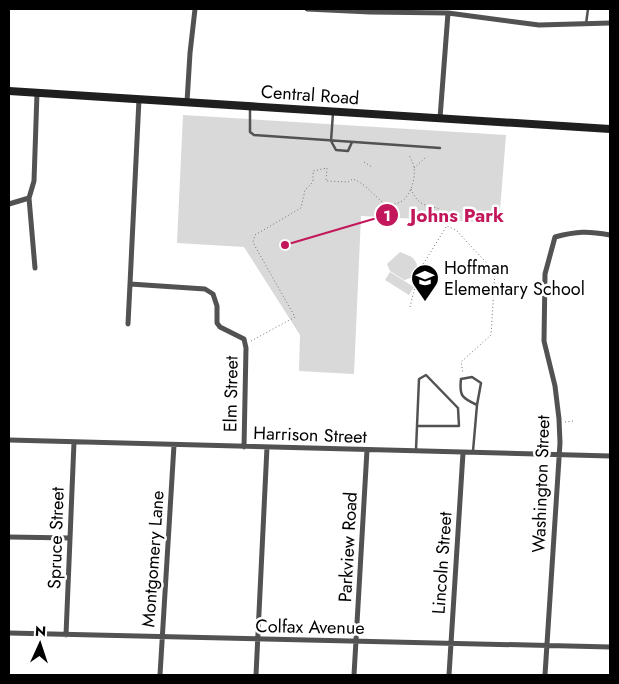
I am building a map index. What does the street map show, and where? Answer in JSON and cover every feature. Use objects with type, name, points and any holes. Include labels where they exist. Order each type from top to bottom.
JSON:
[{"type":"main road","name":"Central Road","points":[[9,91],[610,129]]},
{"type":"street","points":[[187,102],[195,9]]},
{"type":"street","points":[[307,9],[448,13],[539,25],[610,23]]},
{"type":"street","points":[[440,118],[448,13]]},
{"type":"street","points":[[35,268],[29,198],[34,181],[37,93]]},
{"type":"street","points":[[128,324],[139,99]]},
{"type":"street","points":[[9,204],[29,198]]},
{"type":"street","name":"Washington Street","points":[[545,675],[560,422],[555,386],[544,341],[545,274],[555,237],[574,232],[594,232],[610,235]]},
{"type":"street","name":"Elm Street","points":[[130,284],[205,289],[213,294],[217,323],[220,327],[244,339],[246,344],[244,447]]},
{"type":"street","name":"Harrison Street","points":[[9,440],[610,456]]},
{"type":"street","name":"Spruce Street","points":[[66,634],[74,442]]},
{"type":"street","name":"Montgomery Lane","points":[[160,675],[174,445]]},
{"type":"street","points":[[256,675],[268,447]]},
{"type":"street","name":"Parkview Road","points":[[354,675],[367,450]]},
{"type":"street","name":"Lincoln Street","points":[[449,675],[464,453]]},
{"type":"street","points":[[9,537],[70,538]]},
{"type":"street","name":"Colfax Avenue","points":[[9,633],[610,647]]},
{"type":"lane","points":[[586,24],[588,9]]},
{"type":"lane","points":[[250,106],[249,126],[250,132],[254,135],[440,148]]},
{"type":"lane","points":[[333,112],[331,141],[336,150],[348,151],[352,142]]},
{"type":"lane","points":[[416,452],[417,426],[419,379],[426,375],[458,408],[459,426],[417,426]]},
{"type":"lane","points":[[473,453],[481,383],[472,377],[461,380],[460,390],[464,399],[477,405]]},
{"type":"path","points":[[246,344],[295,317],[253,242],[255,235],[301,208],[305,190],[313,182],[313,171],[327,168],[326,181],[348,182],[353,180],[366,187],[385,204],[398,203],[405,198],[414,178],[414,168],[409,155]]},
{"type":"path","points":[[414,168],[426,157]]},
{"type":"path","points":[[364,162],[372,167]]},
{"type":"path","points":[[411,188],[419,203],[438,208],[446,226],[456,230],[495,272],[492,335],[461,362],[464,374]]},
{"type":"path","points":[[410,307],[420,271],[446,226]]},
{"type":"path","points":[[560,422],[574,422]]},
{"type":"shaded area","points":[[183,115],[506,135],[499,223],[361,216],[354,374],[299,371],[300,335],[244,247],[177,243]]},
{"type":"shaded area","points":[[400,252],[413,258],[418,270],[411,278],[404,280],[390,271],[387,264]]},
{"type":"shaded area","points":[[390,272],[414,287],[409,295],[385,280]]},
{"type":"place","name":"Johns Park","points":[[285,245]]},
{"type":"place","name":"Hoffman Elementary School","points":[[425,302]]}]
